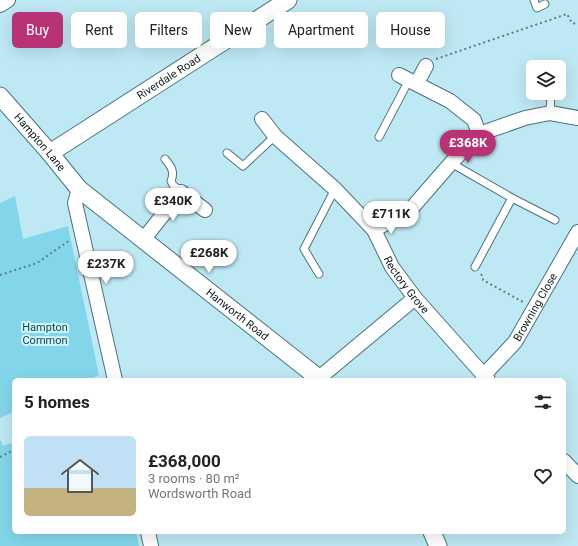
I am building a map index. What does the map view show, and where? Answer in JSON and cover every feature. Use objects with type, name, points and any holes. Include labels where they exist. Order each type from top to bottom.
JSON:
[{"type":"street","points":[[0,5],[8,0]]},
{"type":"street","name":"Riverdale Road","points":[[50,152],[288,0]]},
{"type":"street","points":[[426,66],[408,79],[450,101],[474,120],[479,134]]},
{"type":"street","name":"Hampton Lane","points":[[0,96],[50,152],[79,189]]},
{"type":"street","points":[[374,230],[411,209],[451,162],[479,134],[525,118],[550,113],[578,118]]},
{"type":"street","name":"Rectory Grove","points":[[262,119],[275,136],[335,189],[374,230],[392,267],[415,298],[485,378]]},
{"type":"street","points":[[79,189],[75,203],[115,378]]},
{"type":"street","name":"Hanworth Road","points":[[79,189],[312,375]]},
{"type":"street","points":[[143,240],[181,192],[205,210]]},
{"type":"street","name":"Browning Close","points":[[485,378],[515,342],[578,232]]},
{"type":"street","points":[[312,375],[415,298]]},
{"type":"street","points":[[566,463],[578,476]]},
{"type":"street","points":[[148,534],[151,546]]},
{"type":"street","points":[[433,534],[438,546]]},
{"type":"lane","points":[[534,0],[537,8],[545,4]]},
{"type":"lane","points":[[379,137],[408,79]]},
{"type":"lane","points":[[550,113],[551,100]]},
{"type":"lane","points":[[227,153],[243,166],[275,136]]},
{"type":"lane","points":[[164,159],[172,169],[173,177],[171,182],[181,192]]},
{"type":"lane","points":[[451,162],[512,198],[555,220]]},
{"type":"lane","points":[[318,274],[304,249],[335,189]]},
{"type":"lane","points":[[475,266],[512,198]]},
{"type":"path","points":[[426,66],[425,63],[567,14],[572,23],[578,24]]},
{"type":"path","points":[[0,275],[37,263],[82,230]]},
{"type":"path","points":[[475,266],[483,277],[483,280],[534,308]]},
{"type":"path","points":[[0,457],[12,451]]},
{"type":"green space","name":"Hampton Common","points":[[15,196],[23,239],[68,226],[99,375],[92,378],[12,378],[12,413],[0,418],[0,203]]},
{"type":"green space","points":[[0,439],[3,446],[12,443],[12,534],[136,534],[139,546],[0,546]]}]
